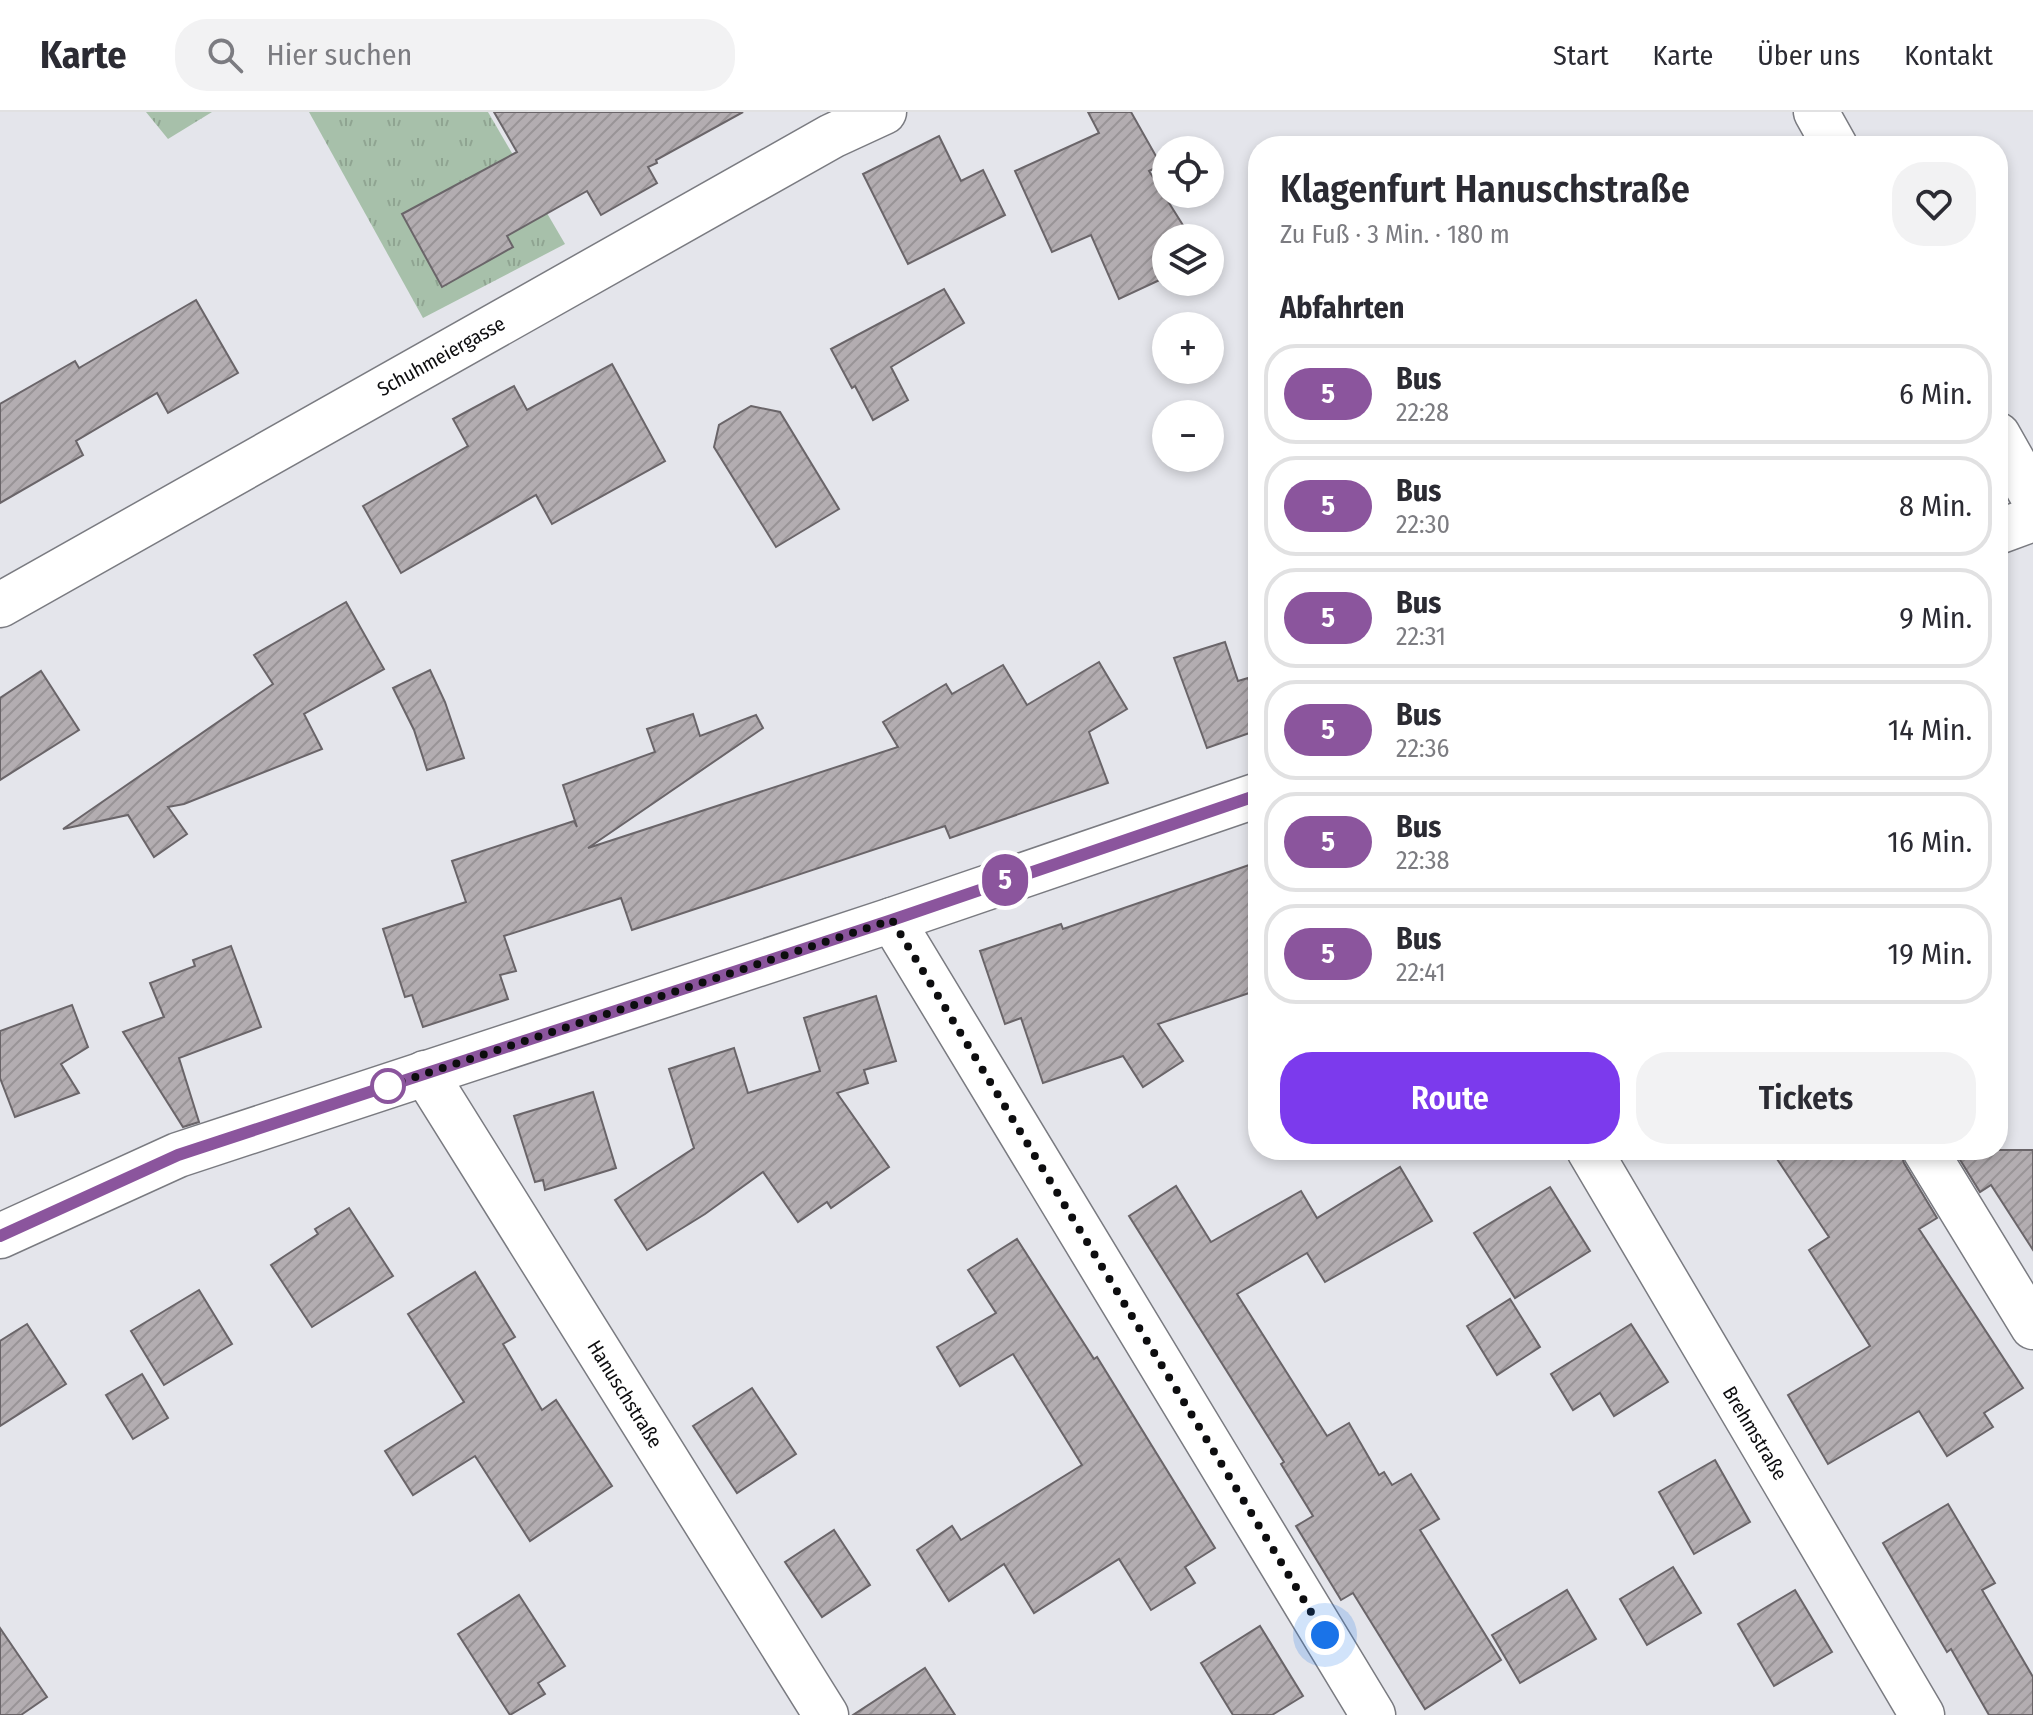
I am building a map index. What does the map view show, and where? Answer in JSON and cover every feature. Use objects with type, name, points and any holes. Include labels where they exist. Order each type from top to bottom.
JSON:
[{"type":"street","name":"Schuhmeiergasse","points":[[0,605],[818,143],[884,112]]},
{"type":"street","points":[[1816,112],[1829,136]]},
{"type":"street","points":[[2008,453],[2033,497]]},
{"type":"street","points":[[2008,528],[2033,519]]},
{"type":"street","points":[[0,1236],[178,1155],[892,920],[1248,798]]},
{"type":"street","points":[[892,920],[1373,1715]]},
{"type":"street","name":"Hanuschstraße","points":[[425,1073],[826,1715]]},
{"type":"street","name":"Brehmstraße","points":[[1595,1160],[1922,1715]]},
{"type":"street","points":[[1931,1160],[2033,1327]]},
{"type":"green space","points":[[146,112],[212,112],[168,139]]},
{"type":"green space","points":[[309,112],[488,112],[565,244],[423,318]]},
{"type":"building","points":[[494,112],[743,112],[656,160],[657,163],[648,167],[657,183],[601,215],[587,191],[507,236],[513,247],[442,287],[402,214],[517,152]]},
{"type":"building","points":[[1088,112],[1131,112],[1152,149],[1152,170],[1149,171],[1152,176],[1152,208],[1172,208],[1182,224],[1152,224],[1152,284],[1119,299],[1091,235],[1052,252],[1015,171],[1099,133]]},
{"type":"building","points":[[939,136],[961,181],[983,170],[1005,215],[908,264],[863,174]]},
{"type":"building","points":[[944,289],[964,323],[891,367],[908,400],[873,420],[831,349]]},
{"type":"building","points":[[196,300],[238,373],[168,413],[157,393],[76,441],[83,455],[0,503],[0,404],[75,361],[79,368]]},
{"type":"building","points":[[612,364],[665,461],[552,524],[536,495],[401,573],[363,506],[468,446],[453,419],[514,386],[527,410]]},
{"type":"building","points":[[751,406],[780,412],[839,509],[776,547],[714,447],[719,425]]},
{"type":"building","points":[[346,602],[384,669],[304,714],[322,749],[184,804],[168,807],[187,834],[154,857],[128,815],[63,829],[273,684],[254,655]]},
{"type":"building","points":[[1225,642],[1238,681],[1248,678],[1248,734],[1207,748],[1174,658]]},
{"type":"building","points":[[1099,662],[1127,709],[1089,732],[1108,783],[950,838],[945,826],[632,930],[621,898],[504,936],[516,971],[500,975],[508,999],[423,1027],[412,995],[405,997],[383,929],[466,902],[452,861],[574,821],[577,827],[563,785],[655,752],[647,729],[693,714],[700,736],[756,715],[763,728],[588,848],[898,747],[883,722],[946,684],[952,694],[1003,665],[1027,705]]},
{"type":"building","points":[[430,670],[445,702],[464,758],[427,770],[414,730],[393,688]]},
{"type":"building","points":[[41,671],[79,730],[0,780],[0,698]]},
{"type":"building","points":[[1248,865],[1248,993],[1158,1024],[1183,1061],[1143,1087],[1123,1056],[1043,1083],[1021,1018],[1005,1024],[980,951],[1061,924],[1063,929]]},
{"type":"building","points":[[231,946],[261,1027],[179,1058],[199,1122],[183,1127],[123,1032],[164,1017],[150,983],[195,966],[193,960]]},
{"type":"building","points":[[876,996],[896,1061],[864,1070],[868,1083],[837,1093],[889,1167],[831,1208],[827,1202],[798,1222],[763,1172],[705,1214],[647,1250],[615,1200],[694,1148],[669,1069],[734,1048],[748,1093],[820,1071],[804,1018]]},
{"type":"building","points":[[72,1005],[88,1047],[61,1064],[79,1093],[15,1117],[0,1078],[0,1031]]},
{"type":"building","points":[[593,1092],[616,1168],[545,1190],[543,1180],[535,1182],[514,1116]]},
{"type":"building","points":[[2008,1150],[2033,1150],[2033,1250],[1991,1185],[1980,1192],[1960,1160],[2008,1160]]},
{"type":"building","points":[[1778,1160],[1903,1160],[1937,1218],[1919,1229],[2023,1388],[1984,1413],[1993,1427],[1947,1456],[1919,1411],[1828,1464],[1788,1395],[1870,1346],[1809,1250],[1829,1237]]},
{"type":"building","points":[[1400,1167],[1432,1221],[1325,1282],[1307,1253],[1237,1294],[1327,1436],[1349,1423],[1379,1475],[1384,1472],[1392,1485],[1411,1474],[1439,1519],[1420,1530],[1501,1660],[1425,1709],[1353,1593],[1341,1600],[1296,1526],[1313,1516],[1281,1464],[1284,1462],[1129,1216],[1176,1186],[1211,1242],[1301,1191],[1317,1218]]},
{"type":"building","points":[[1550,1187],[1590,1251],[1515,1298],[1474,1233]]},
{"type":"building","points":[[349,1208],[393,1276],[312,1327],[271,1265],[318,1234],[315,1229]]},
{"type":"building","points":[[1017,1239],[1094,1359],[1097,1357],[1215,1548],[1185,1567],[1195,1583],[1151,1610],[1119,1559],[1034,1613],[1004,1564],[949,1601],[917,1550],[952,1526],[961,1540],[1082,1465],[1013,1354],[960,1386],[937,1347],[996,1313],[968,1270]]},
{"type":"building","points":[[475,1272],[515,1337],[503,1344],[542,1410],[556,1400],[612,1486],[530,1541],[475,1456],[413,1495],[385,1451],[464,1402],[408,1314]]},
{"type":"building","points":[[199,1290],[232,1344],[164,1385],[131,1331]]},
{"type":"building","points":[[1510,1299],[1540,1347],[1497,1375],[1467,1326]]},
{"type":"building","points":[[27,1324],[66,1384],[0,1426],[0,1341]]},
{"type":"building","points":[[1631,1324],[1668,1382],[1614,1416],[1600,1393],[1573,1410],[1551,1374]]},
{"type":"building","points":[[142,1374],[168,1418],[133,1439],[106,1395]]},
{"type":"building","points":[[752,1388],[796,1454],[737,1493],[693,1426]]},
{"type":"building","points":[[1715,1460],[1750,1522],[1694,1554],[1659,1492]]},
{"type":"building","points":[[1948,1504],[1995,1583],[1982,1590],[2033,1677],[2033,1715],[1989,1715],[1951,1649],[1947,1652],[1883,1543]]},
{"type":"building","points":[[834,1530],[870,1585],[822,1617],[785,1562]]},
{"type":"building","points":[[1673,1567],[1701,1613],[1647,1645],[1620,1599]]},
{"type":"building","points":[[1567,1590],[1596,1639],[1520,1683],[1492,1635]]},
{"type":"building","points":[[1795,1590],[1832,1652],[1774,1686],[1738,1624]]},
{"type":"building","points":[[519,1595],[565,1666],[538,1683],[545,1694],[510,1715],[458,1634]]},
{"type":"building","points":[[1260,1626],[1303,1696],[1272,1715],[1233,1715],[1201,1663]]},
{"type":"building","points":[[0,1628],[47,1697],[21,1715],[0,1715]]},
{"type":"building","points":[[925,1668],[955,1715],[853,1715]]},
{"type":"bus line","name":"5","points":[[0,1236],[178,1155],[892,920],[1248,798]]},
{"type":"route","points":[[388,1086],[892,920],[1325,1635]]}]
